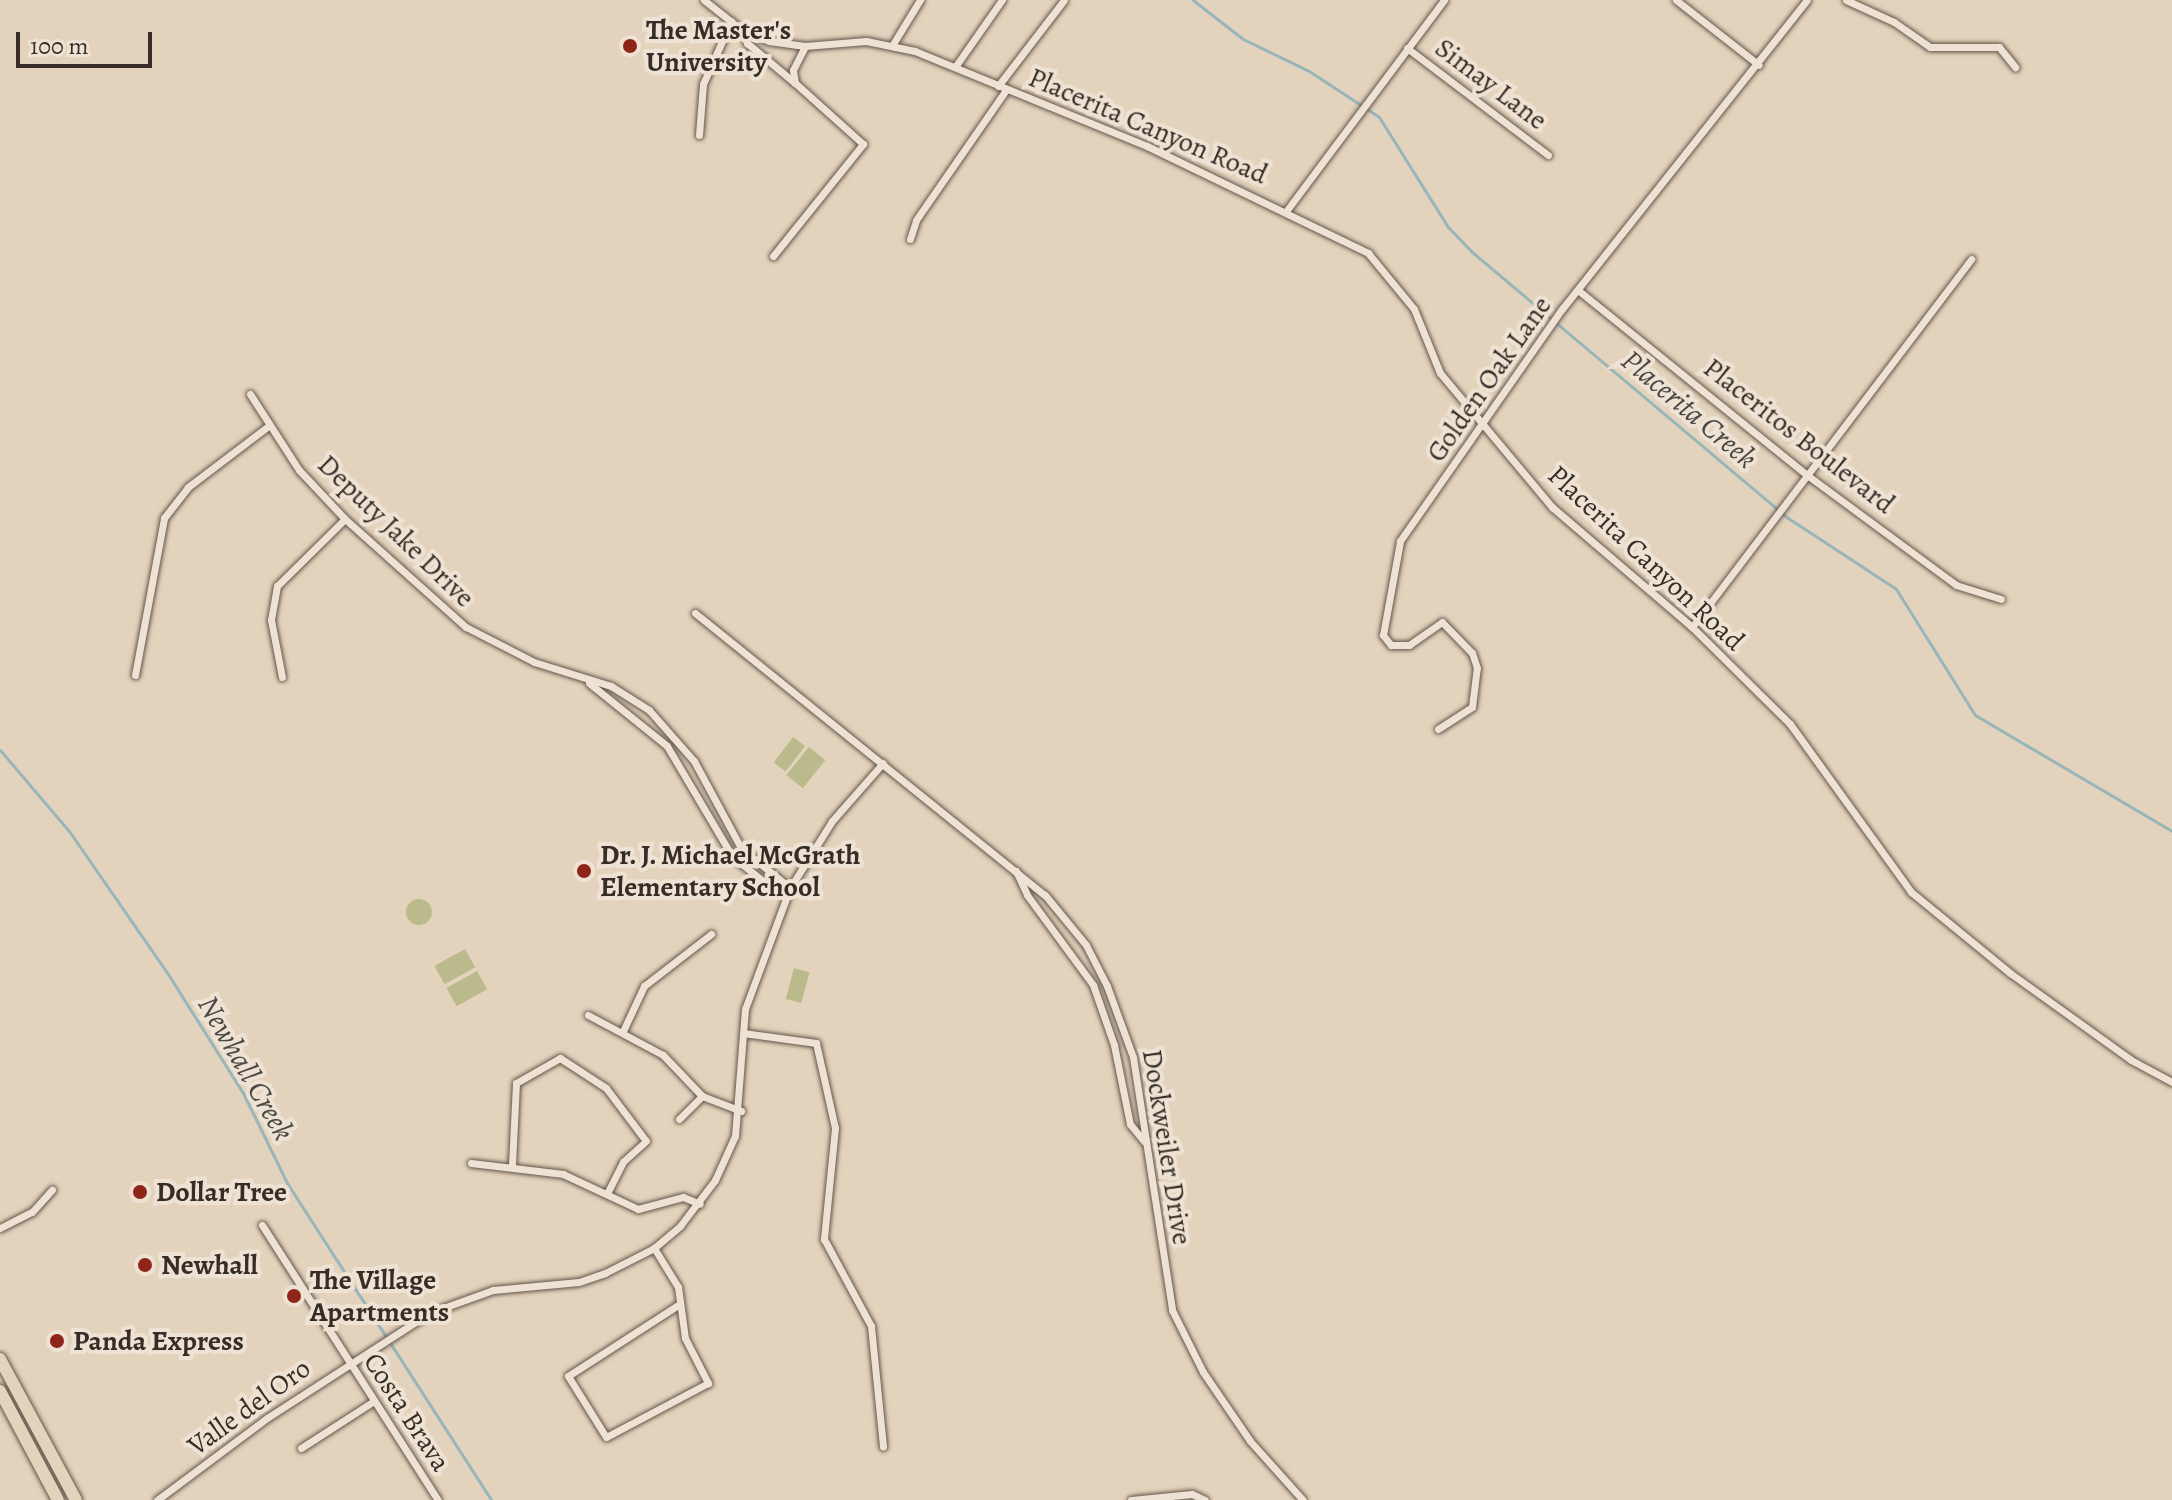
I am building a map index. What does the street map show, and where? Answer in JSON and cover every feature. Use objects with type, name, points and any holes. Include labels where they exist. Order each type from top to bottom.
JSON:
[{"type":"main road","points":[[0,1359],[76,1500]]},
{"type":"main road","points":[[0,1391],[58,1500]]},
{"type":"main road","points":[[16,1421],[29,1414]]},
{"type":"street","points":[[893,44],[920,0]]},
{"type":"street","points":[[955,67],[1002,0]]},
{"type":"street","points":[[998,86],[1064,0]]},
{"type":"street","points":[[1287,210],[1444,0]]},
{"type":"street","points":[[1676,0],[1759,65]]},
{"type":"street","name":"Golden Oak Lane","points":[[1438,729],[1472,707],[1478,682],[1472,653],[1442,622],[1409,645],[1391,645],[1383,635],[1400,541],[1579,291],[1807,0]]},
{"type":"street","points":[[1846,0],[1867,14],[1894,22],[1930,47],[1999,47],[2015,67]]},
{"type":"street","name":"Placerita Canyon Road","points":[[709,1],[743,31],[805,46],[893,44],[955,67],[1287,210],[1368,253],[1414,309],[1440,373],[1552,507],[1692,627],[1803,739],[1904,884],[1935,916],[2131,1060],[2172,1082]]},
{"type":"street","points":[[699,135],[703,84],[731,21]]},
{"type":"street","points":[[743,31],[747,43],[863,144],[773,256]]},
{"type":"street","points":[[795,83],[793,70],[805,46]]},
{"type":"street","name":"Simay Lane","points":[[1407,48],[1548,155]]},
{"type":"street","points":[[910,239],[930,199],[1006,90]]},
{"type":"street","points":[[1692,627],[1971,259]]},
{"type":"street","name":"Placeritos Boulevard","points":[[1579,291],[1807,475],[1956,585],[2001,599]]},
{"type":"street","name":"Deputy Jake Drive","points":[[250,394],[267,427],[345,519],[466,627],[500,647],[588,682],[611,686],[632,697],[666,726],[694,761],[727,829],[790,888]]},
{"type":"street","points":[[135,675],[164,518],[188,487],[267,427]]},
{"type":"street","points":[[282,677],[271,620],[277,586],[345,519]]},
{"type":"street","name":"Dockweiler Drive","points":[[695,613],[1016,870],[1069,922],[1107,986],[1133,1057],[1172,1310],[1203,1372],[1250,1441],[1303,1500]]},
{"type":"street","name":"Deputy Jake Drive","points":[[588,682],[667,746],[732,856],[768,885],[790,888]]},
{"type":"street","name":"Valle del Oro","points":[[157,1500],[349,1363],[405,1327],[475,1294],[579,1282],[654,1248],[700,1204],[724,1163],[741,1111],[743,1033],[753,985],[790,888],[832,821],[883,763]]},
{"type":"street","points":[[1016,870],[1027,895],[1093,985],[1114,1045],[1130,1124],[1144,1141]]},
{"type":"street","points":[[623,1031],[644,986],[711,934]]},
{"type":"street","points":[[588,1015],[663,1055],[702,1096],[741,1111]]},
{"type":"street","points":[[743,1033],[816,1043],[835,1128],[824,1239],[871,1326],[883,1446]]},
{"type":"street","points":[[512,1165],[516,1083],[560,1058],[606,1088],[646,1141],[623,1162],[608,1192]]},
{"type":"street","points":[[679,1119],[702,1096]]},
{"type":"street","points":[[471,1163],[512,1165],[563,1174],[608,1192],[638,1209],[683,1197],[700,1204]]},
{"type":"street","points":[[0,1228],[32,1212],[52,1190]]},
{"type":"street","name":"Costa Brava","points":[[262,1225],[438,1500]]},
{"type":"street","points":[[654,1248],[678,1287],[678,1305],[685,1338],[708,1383],[606,1437],[568,1376],[678,1305]]},
{"type":"street","points":[[301,1448],[374,1401]]},
{"type":"street","points":[[1131,1500],[1192,1494],[1205,1500]]},
{"type":"shaded area","points":[[793,737],[805,746],[786,772],[774,763]]},
{"type":"shaded area","points":[[809,747],[825,760],[803,788],[786,775]]},
{"type":"shaded area","points":[[419,899],[428,903],[432,912],[428,921],[419,925],[410,921],[406,912],[410,903]]},
{"type":"shaded area","points":[[465,949],[475,967],[445,984],[434,966]]},
{"type":"shaded area","points":[[794,968],[809,972],[801,1003],[786,999]]},
{"type":"shaded area","points":[[477,971],[487,989],[457,1006],[446,988]]},
{"type":"waterway","name":"Placerita Creek","points":[[1193,0],[1243,39],[1309,71],[1379,117],[1448,227],[1472,252],[1788,518],[1896,589],[1975,715],[2172,831]]},
{"type":"waterway","name":"Newhall Creek","points":[[0,750],[69,831],[168,974],[243,1093],[287,1183],[491,1500]]},
{"type":"place","name":"The Master's University","points":[[630,46]]},
{"type":"place","name":"Dr. J. Michael McGrath Elementary School","points":[[584,871]]},
{"type":"place","name":"Dollar Tree","points":[[140,1192]]},
{"type":"place","name":"Newhall","points":[[145,1265]]},
{"type":"place","name":"The Village Apartments","points":[[294,1296]]},
{"type":"place","name":"Panda Express","points":[[57,1341]]}]
